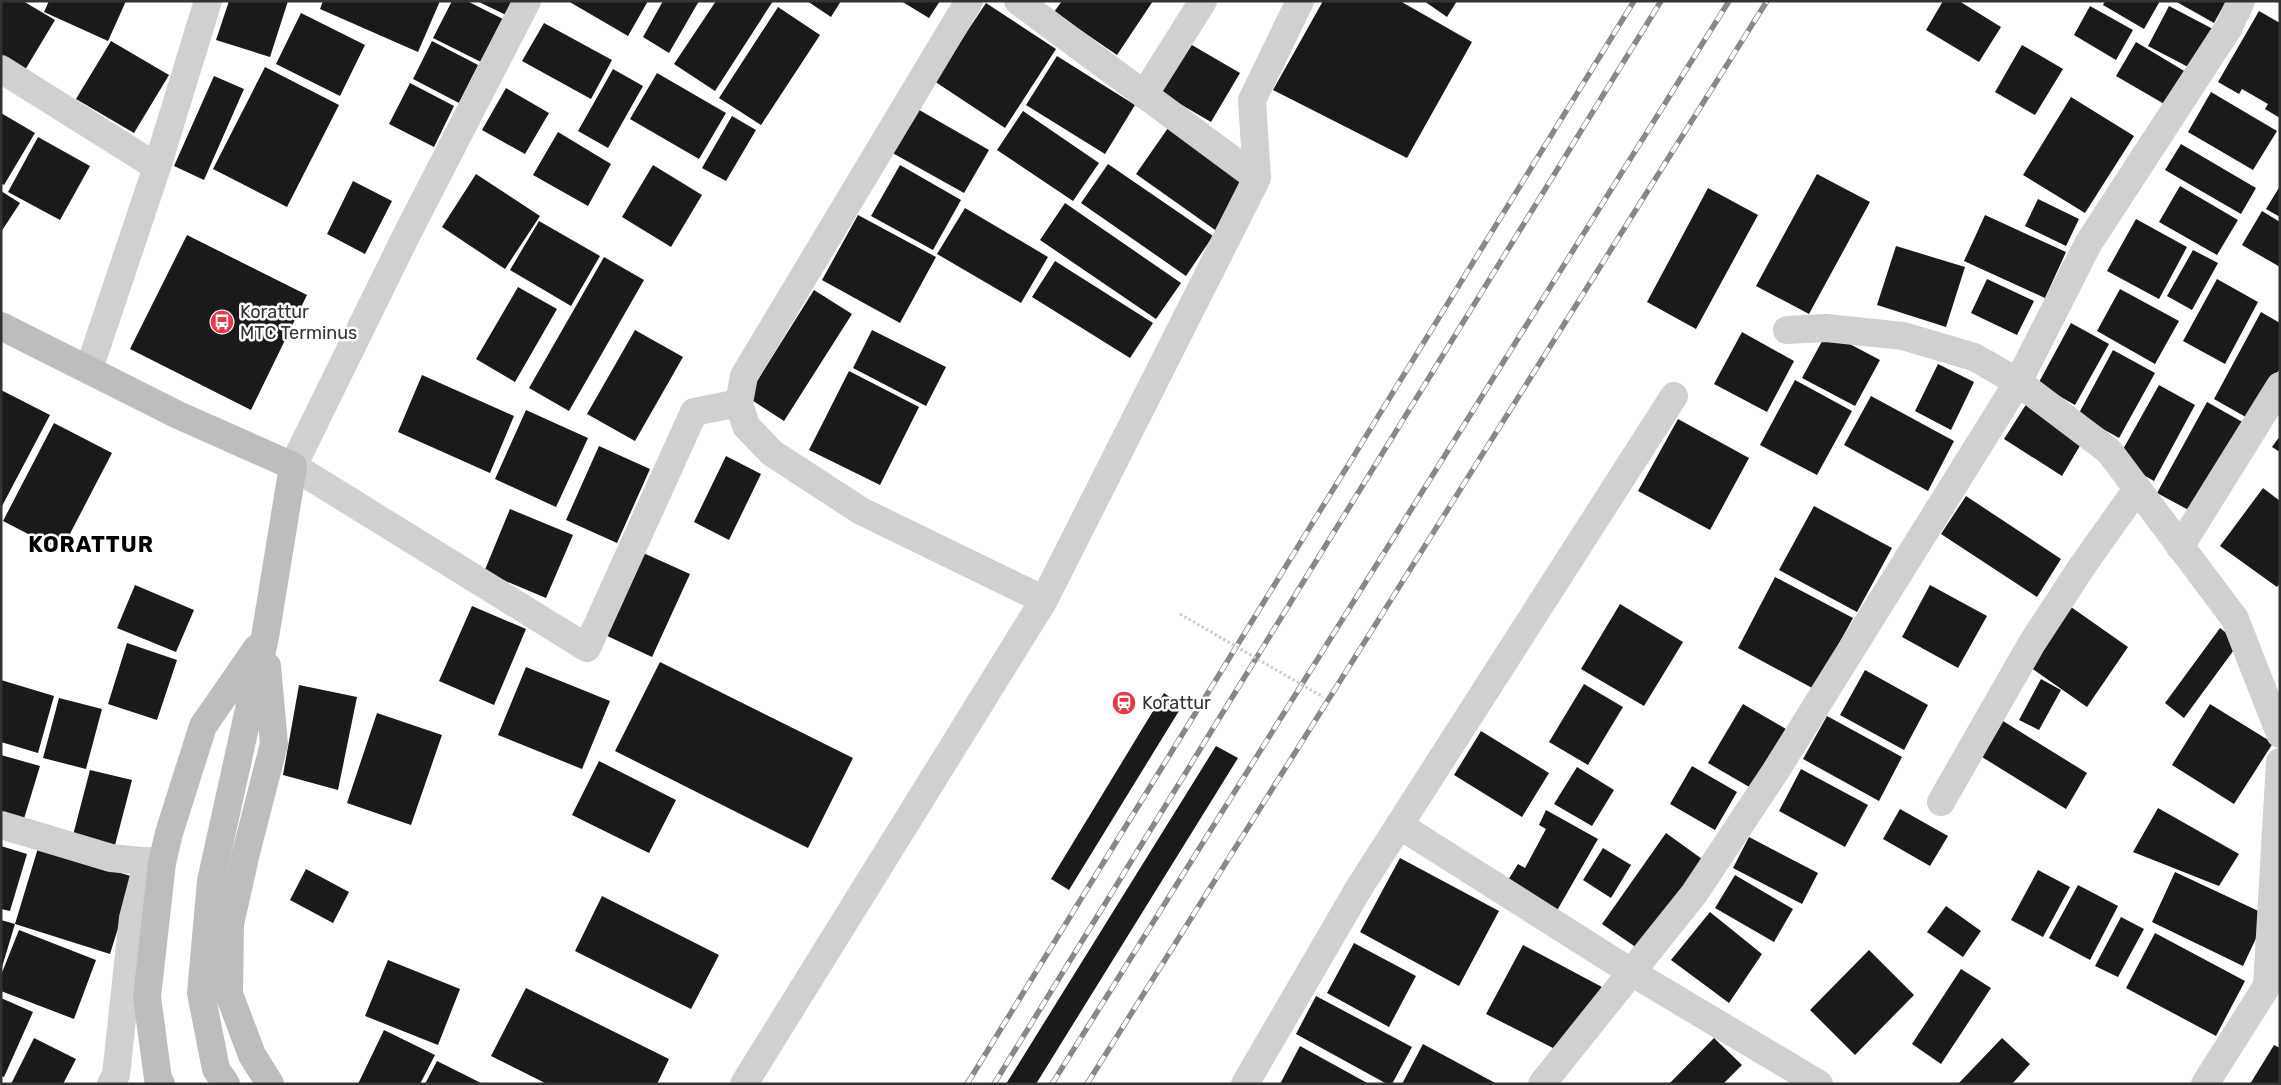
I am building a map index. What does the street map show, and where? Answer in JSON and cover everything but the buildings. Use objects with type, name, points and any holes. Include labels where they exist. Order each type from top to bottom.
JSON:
[{"type":"street","points":[[89,369],[157,167],[208,1]]},
{"type":"street","points":[[226,1084],[216,1069],[201,993],[211,881],[265,637],[293,466],[408,232],[527,1]]},
{"type":"street","points":[[969,1],[744,376],[739,402],[746,426],[772,453],[861,511],[1044,600]]},
{"type":"street","points":[[1018,1],[1257,178]]},
{"type":"street","points":[[1144,95],[1203,1]]},
{"type":"street","points":[[744,1084],[1044,600],[1257,178],[1252,100],[1300,1]]},
{"type":"street","points":[[1542,1084],[1694,894],[1775,772],[2018,382],[2088,244],[2229,27],[2241,1]]},
{"type":"street","points":[[1,69],[157,167]]},
{"type":"street","points":[[1,326],[178,415],[293,466],[587,648],[694,412],[739,402]]},
{"type":"street","points":[[1787,330],[1826,328],[1903,336],[1974,357],[2018,382],[2109,450],[2235,619],[2280,734]]},
{"type":"street","points":[[2180,547],[2280,386]]},
{"type":"street","points":[[1245,1084],[1359,888],[1674,396]]},
{"type":"street","points":[[1941,802],[2032,643],[2083,565],[2137,489]]},
{"type":"street","points":[[111,1084],[116,1075],[133,918],[155,862],[169,833],[203,726],[265,637]]},
{"type":"street","points":[[265,637],[274,744],[230,924],[229,994],[252,1055],[270,1084]]},
{"type":"street","points":[[2205,1084],[2273,996],[2280,762]]},
{"type":"street","points":[[1,825],[111,858],[155,862]]},
{"type":"street","points":[[1399,825],[1631,972],[1820,1084]]},
{"type":"street","points":[[155,862],[147,997],[158,1078],[161,1084]]},
{"type":"path","points":[[1180,614],[1323,697]]},
{"type":"railway","points":[[967,1084],[1634,1]]},
{"type":"railway","points":[[994,1084],[1661,1]]},
{"type":"railway","points":[[1052,1084],[1729,1]]},
{"type":"railway","points":[[1087,1084],[1767,1]]},
{"type":"place","name":"Korattur MTC Terminus","points":[[222,322]]},
{"type":"place","name":"Korattur","points":[[1124,703]]},
{"type":"district","name":"KORATTUR","points":[[91,544]]}]
